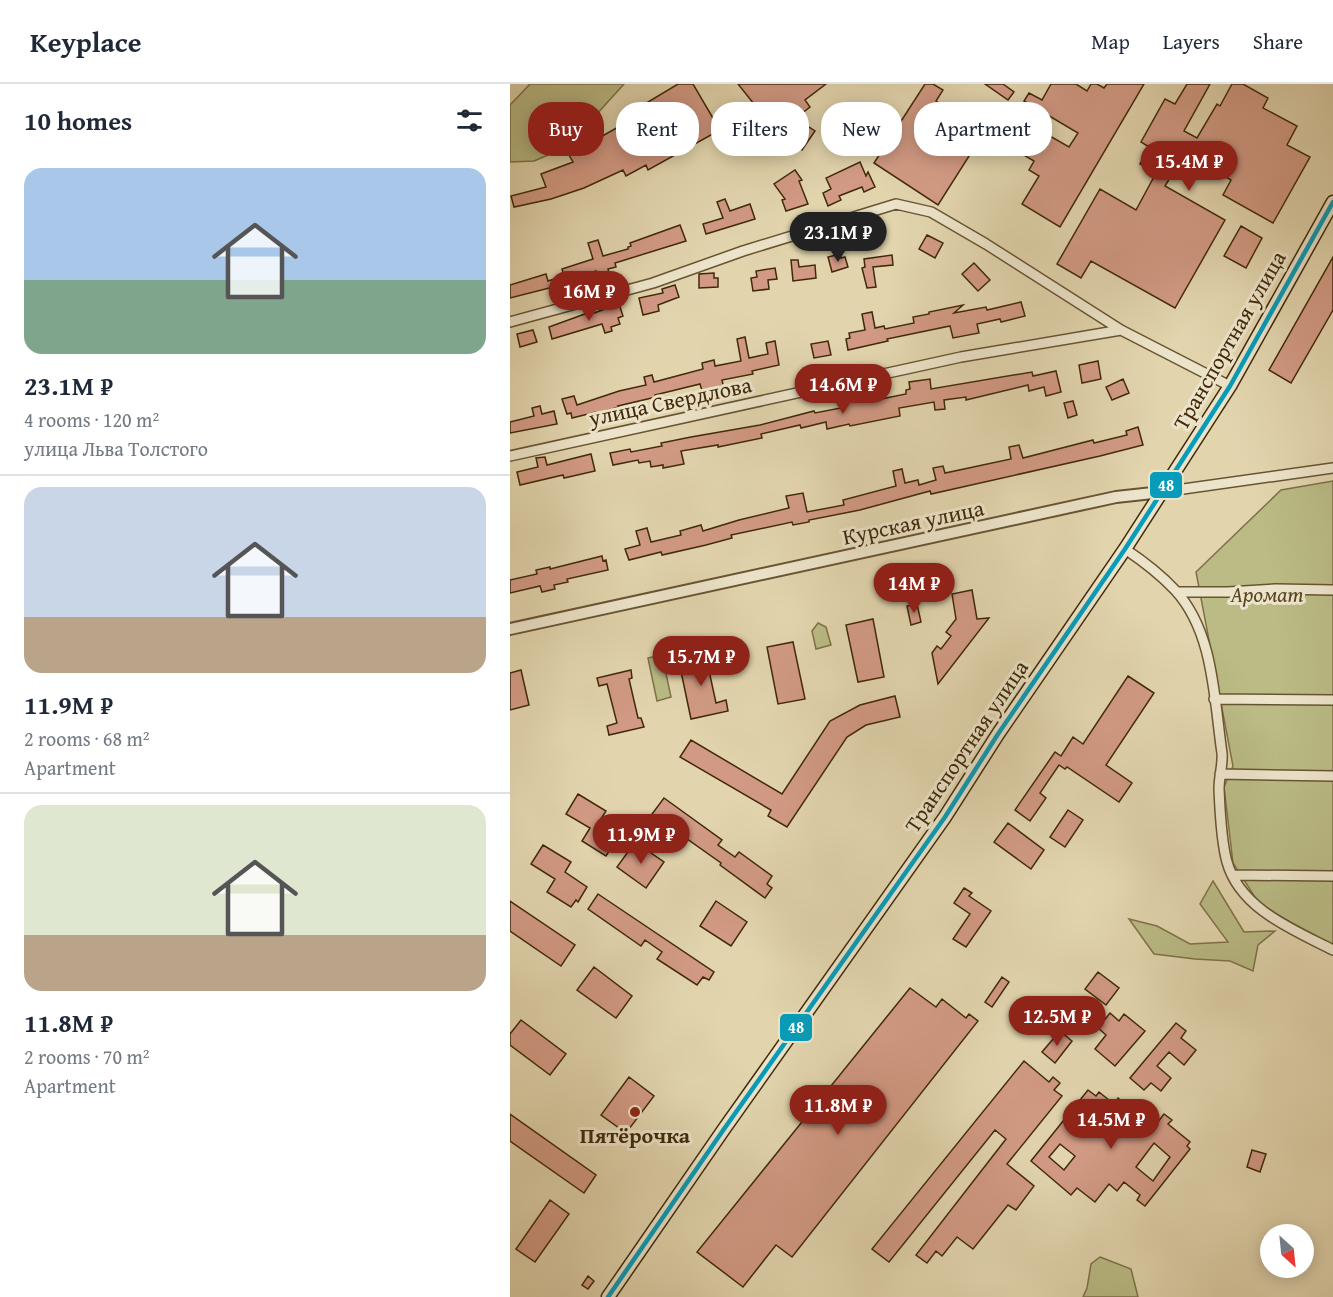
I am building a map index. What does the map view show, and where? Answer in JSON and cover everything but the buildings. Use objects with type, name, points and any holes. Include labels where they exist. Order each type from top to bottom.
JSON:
[{"type":"main road","name":"Транспортная улица","points":[[608,1297],[945,817],[998,734],[1125,549],[1230,386],[1333,202]]},
{"type":"street","points":[[510,322],[653,283],[743,251],[896,204],[931,212],[986,244],[1121,330],[1230,386]]},
{"type":"street","name":"улица Свердлова","points":[[510,456],[961,357],[1121,330]]},
{"type":"street","name":"Курская улица","points":[[510,629],[1116,497],[1331,472]]},
{"type":"street","points":[[1125,549],[1150,566],[1177,592],[1201,634],[1207,652],[1223,765],[1219,787],[1227,864],[1255,906],[1333,950]]},
{"type":"street","points":[[1177,592],[1319,588],[1333,590]]},
{"type":"street","points":[[1214,699],[1333,700]]},
{"type":"street","points":[[1220,774],[1333,776]]},
{"type":"street","points":[[1234,875],[1333,876]]},
{"type":"green space","points":[[530,84],[624,84],[604,106],[604,102],[528,102],[528,156],[546,156],[534,161],[510,162],[510,105]]},
{"type":"green space","name":"Аромат","points":[[1333,481],[1333,946],[1260,905],[1233,863],[1224,787],[1233,766],[1196,572],[1281,490]]},
{"type":"green space","points":[[818,623],[826,627],[831,645],[816,649],[812,631]]},
{"type":"green space","points":[[662,655],[671,697],[657,701],[648,658]]},
{"type":"green space","points":[[1213,881],[1244,932],[1275,931],[1258,945],[1253,971],[1230,961],[1154,954],[1129,919],[1157,926],[1190,944],[1228,942],[1200,904]]},
{"type":"green space","points":[[1100,1257],[1131,1269],[1138,1297],[1083,1297],[1091,1264]]},
{"type":"transit line","name":"48","points":[[608,1297],[945,817],[998,734],[1125,549],[1230,386],[1333,202]]},
{"type":"place","name":"Пятёрочка","points":[[635,1112]]}]
